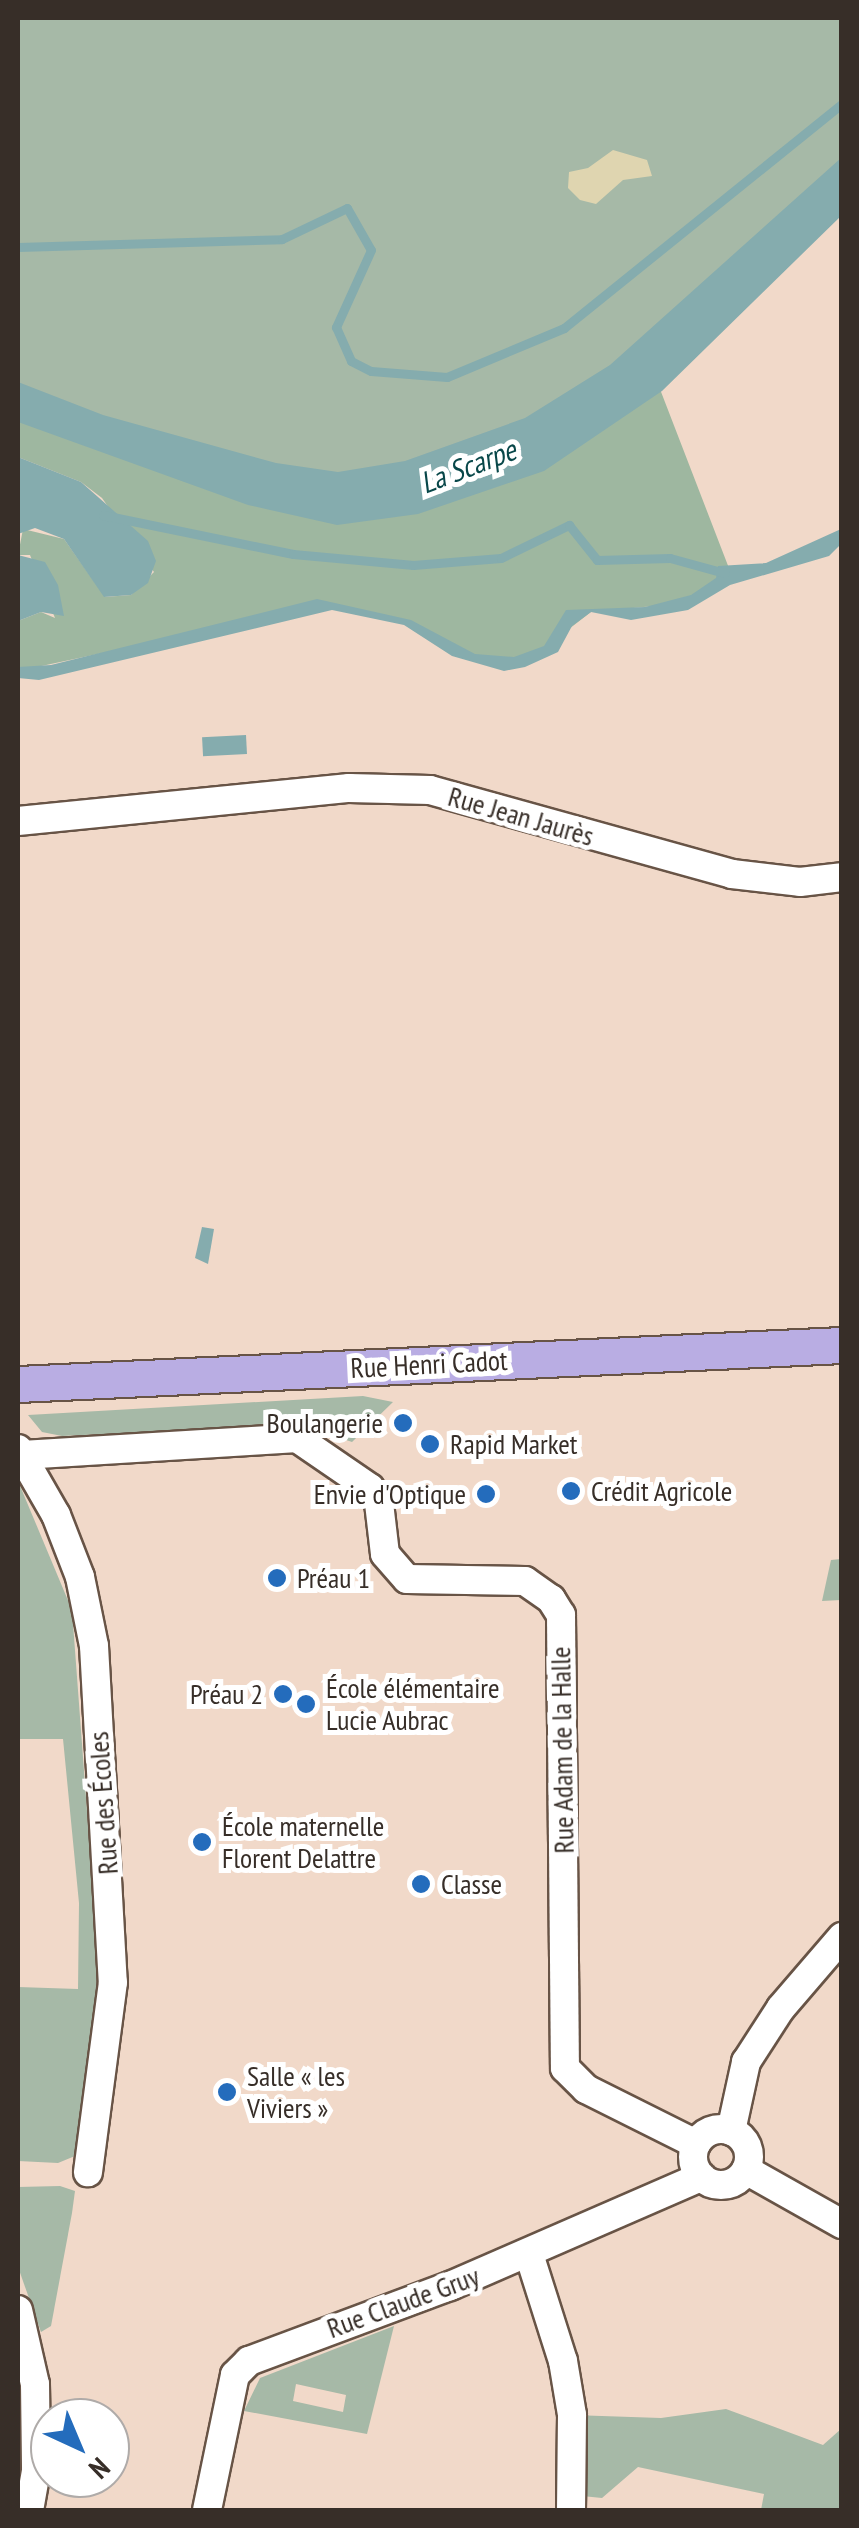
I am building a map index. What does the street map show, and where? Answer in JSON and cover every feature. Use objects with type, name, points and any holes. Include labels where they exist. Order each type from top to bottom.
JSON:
[{"type":"main road","name":"Rue Henri Cadot","points":[[18,1384],[842,1345]]},
{"type":"street","name":"Rue Jean Jaurès","points":[[18,822],[349,788],[430,790],[732,874],[800,882],[842,877]]},
{"type":"street","name":"Rue Adam de la Halle","points":[[20,1452],[298,1438],[370,1488],[379,1503],[385,1554],[407,1578],[525,1581],[551,1599],[560,1615],[565,2068],[586,2089],[696,2144]]},
{"type":"street","name":"Rue des Écoles","points":[[20,1452],[74,1562],[94,1646],[113,1982],[88,2172]]},
{"type":"street","points":[[732,2131],[746,2062],[781,2008],[842,1937]]},
{"type":"street","points":[[732,2131],[748,2147],[746,2170],[726,2185],[701,2177],[693,2162],[696,2144],[708,2132],[732,2131]]},
{"type":"street","points":[[746,2170],[842,2224]]},
{"type":"street","name":"Rue Claude Gruy","points":[[207,2510],[235,2375],[249,2361],[529,2254],[701,2177]]},
{"type":"street","points":[[529,2254],[569,2397],[575,2445],[570,2510]]},
{"type":"street","points":[[18,2310],[35,2384],[29,2510]]},
{"type":"green space","points":[[18,18],[841,18],[841,188],[653,371],[394,495],[18,399]]},
{"type":"green space","points":[[653,371],[732,576],[686,603],[591,612],[534,656],[477,661],[413,624],[327,605],[18,671],[18,621],[41,612],[55,618],[30,555],[18,555],[23,529],[64,539],[105,597],[131,595],[154,572],[102,498],[81,482],[18,457],[18,399],[394,495]]},
{"type":"green space","points":[[363,1396],[393,1402],[352,1442],[302,1425],[62,1436],[42,1432],[28,1415]]},
{"type":"green space","points":[[18,1481],[72,1610],[100,1985],[86,2113],[75,2156],[58,2163],[18,2161],[18,1987],[78,1989],[79,1903],[63,1739],[18,1739]]},
{"type":"green space","points":[[841,1559],[841,1600],[822,1601],[831,1560]]},
{"type":"green space","points":[[60,2186],[75,2191],[51,2326],[41,2332],[18,2267],[18,2187]]},
{"type":"green space","points":[[394,2326],[367,2434],[244,2411],[260,2378]],"holes":[[[296,2384],[346,2395],[343,2412],[293,2401]]]},
{"type":"green space","points":[[726,2409],[823,2445],[841,2429],[841,2510],[761,2510],[764,2494],[638,2467],[602,2498],[572,2495],[572,2415],[661,2418]]},
{"type":"sand","points":[[613,150],[647,160],[652,176],[623,180],[596,204],[580,200],[568,188],[569,172],[588,168]]},
{"type":"water","name":"La Scarpe","points":[[841,158],[841,216],[662,391],[544,471],[418,514],[337,525],[248,505],[18,422],[18,382],[103,415],[276,463],[338,472],[405,461],[525,418],[610,365]]},
{"type":"water","points":[[18,457],[81,482],[148,541],[156,561],[148,583],[131,595],[104,597],[64,539],[35,528],[18,534]]},
{"type":"water","points":[[841,529],[841,544],[829,556],[730,585],[688,610],[631,620],[591,612],[572,626],[558,652],[525,667],[504,671],[452,656],[404,625],[332,610],[39,680],[18,678],[18,667],[51,665],[317,599],[411,620],[475,654],[514,657],[544,646],[566,610],[645,607],[691,595],[716,578],[718,566],[766,563]]},
{"type":"water","points":[[18,555],[45,562],[58,585],[64,616],[41,612],[18,621]]},
{"type":"water","points":[[246,735],[247,754],[203,756],[202,737]]},
{"type":"water","points":[[202,1227],[214,1229],[208,1264],[195,1258]]},
{"type":"waterway","points":[[18,247],[282,239],[347,208],[371,250],[336,327],[351,361],[371,371],[447,377],[564,328],[842,104]]},
{"type":"waterway","points":[[103,515],[293,554],[413,565],[501,558],[569,525],[597,560],[670,558],[725,573]]},
{"type":"place","name":"Boulangerie","points":[[403,1423]]},
{"type":"place","name":"Rapid Market","points":[[430,1444]]},
{"type":"place","name":"Crédit Agricole","points":[[571,1491]]},
{"type":"place","name":"Envie d'Optique","points":[[486,1494]]},
{"type":"place","name":"Préau 1","points":[[277,1578]]},
{"type":"place","name":"Préau 2","points":[[283,1694]]},
{"type":"place","name":"École élémentaire Lucie Aubrac","points":[[306,1704]]},
{"type":"place","name":"École maternelle Florent Delattre","points":[[202,1842]]},
{"type":"place","name":"Classe","points":[[421,1884]]},
{"type":"place","name":"Salle « les Viviers »","points":[[227,2092]]}]
